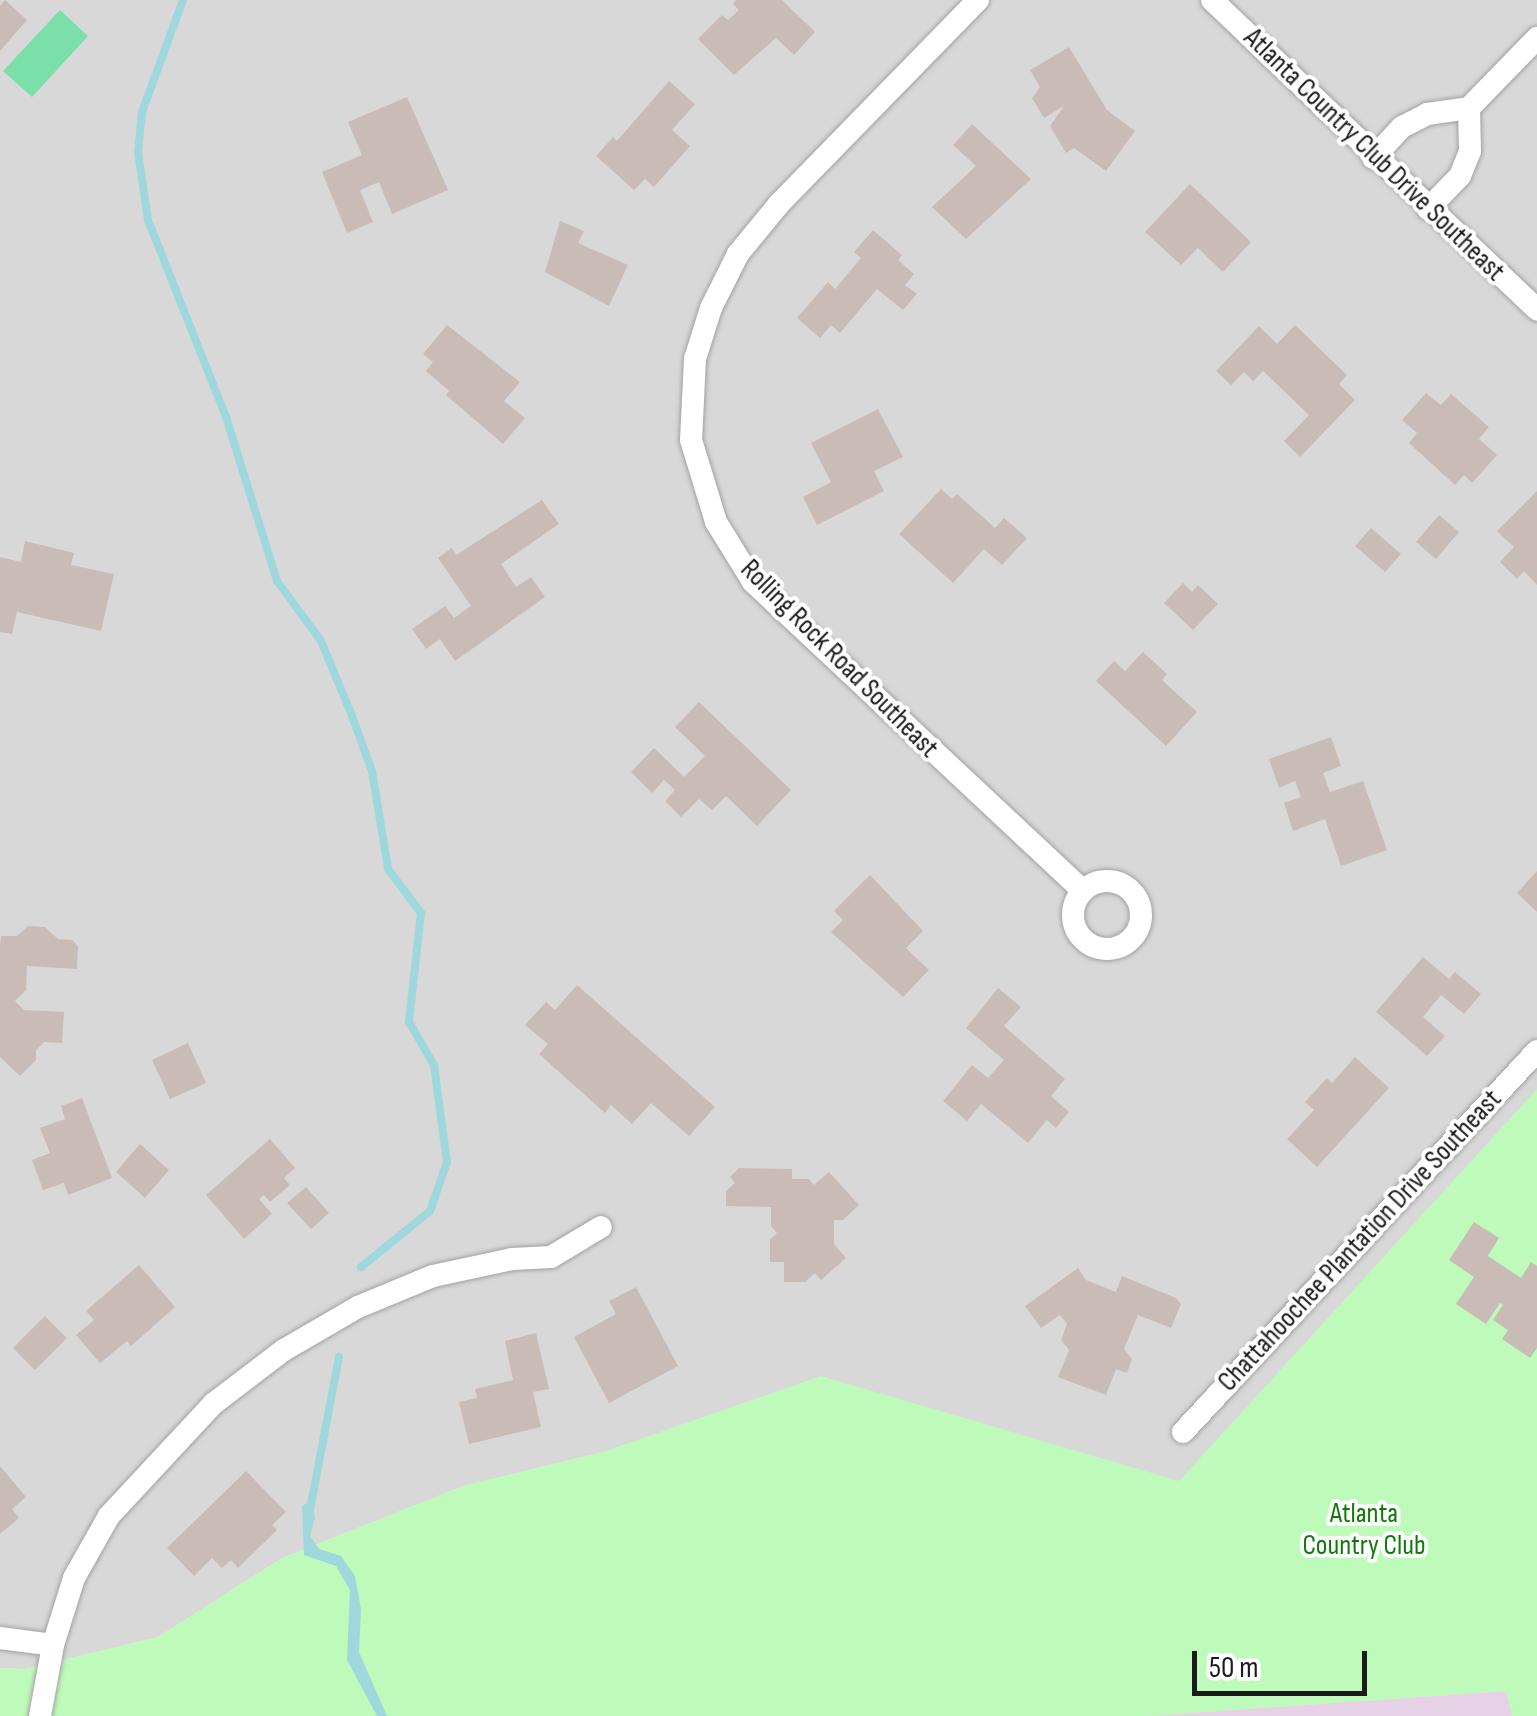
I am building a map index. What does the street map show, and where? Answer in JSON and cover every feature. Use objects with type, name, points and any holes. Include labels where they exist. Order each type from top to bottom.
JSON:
[{"type":"street","name":"Rolling Rock Road Southeast","points":[[978,0],[779,204],[738,254],[711,308],[695,359],[690,440],[716,522],[753,582],[1083,892]]},
{"type":"street","name":"Atlanta Country Club Drive Southeast","points":[[1212,0],[1373,158],[1537,310]]},
{"type":"street","points":[[1373,158],[1402,126],[1427,114],[1469,108],[1537,38]]},
{"type":"street","points":[[1428,208],[1460,176],[1470,151],[1469,108]]},
{"type":"street","name":"Chattahoochee Plantation Drive Southeast","points":[[1183,1432],[1537,1051]]},
{"type":"street","points":[[40,1716],[52,1645],[74,1578],[108,1516],[177,1440],[249,1375],[326,1323],[394,1290],[473,1266],[551,1257],[600,1228]]},
{"type":"street","points":[[0,1638],[52,1645]]},
{"type":"shaded area","points":[[0,0],[1537,0],[1537,1563],[603,1452],[463,1486],[282,1558],[158,1637],[25,1669],[0,1668]]},
{"type":"shaded area","points":[[1507,1691],[1512,1716],[1147,1716]]},
{"type":"green space","points":[[60,10],[88,36],[32,97],[3,71]]},
{"type":"green space","name":"Atlanta Country Club","points":[[1537,1089],[1537,1716],[1512,1716],[1506,1691],[1147,1716],[0,1716],[0,1668],[25,1669],[158,1637],[282,1558],[463,1486],[603,1452],[821,1376],[1179,1481]]},
{"type":"water","points":[[312,1500],[315,1518],[310,1536],[319,1549],[341,1556],[355,1576],[361,1609],[359,1652],[387,1716],[377,1716],[347,1660],[350,1590],[336,1566],[304,1555],[302,1506]]},
{"type":"building","points":[[5,0],[27,20],[0,51],[0,6]]},
{"type":"building","points":[[736,0],[782,0],[815,32],[794,55],[776,38],[734,75],[698,39],[722,15],[728,20],[739,10],[733,4]]},
{"type":"building","points":[[1069,47],[1107,110],[1135,131],[1106,171],[1074,148],[1066,153],[1050,126],[1064,106],[1044,118],[1032,98],[1040,87],[1030,70]]},
{"type":"building","points":[[669,81],[695,104],[672,130],[690,146],[654,187],[645,179],[634,190],[596,156],[613,137],[617,141]]},
{"type":"building","points":[[407,97],[448,190],[392,214],[379,182],[360,190],[373,222],[347,233],[322,172],[362,155],[348,122]]},
{"type":"building","points":[[972,124],[1031,179],[966,239],[932,207],[976,166],[953,145]]},
{"type":"building","points":[[1190,184],[1251,242],[1223,272],[1198,248],[1181,265],[1145,232]]},
{"type":"building","points":[[560,221],[584,231],[578,243],[628,265],[609,306],[545,272]]},
{"type":"building","points":[[873,230],[902,255],[898,260],[914,274],[905,285],[917,294],[903,310],[877,289],[840,333],[831,325],[820,338],[797,318],[828,282],[835,289],[861,258],[854,252]]},
{"type":"building","points":[[447,325],[520,382],[504,401],[525,418],[503,444],[446,395],[449,391],[426,371],[433,362],[423,354]]},
{"type":"building","points":[[1295,325],[1347,375],[1339,384],[1355,400],[1300,457],[1284,441],[1309,415],[1263,371],[1253,381],[1244,372],[1231,385],[1216,371],[1259,326],[1277,344]]},
{"type":"building","points":[[1426,393],[1441,405],[1451,394],[1489,427],[1479,439],[1497,455],[1472,483],[1464,475],[1455,485],[1409,443],[1417,433],[1402,420]]},
{"type":"building","points":[[878,409],[903,457],[874,471],[884,491],[817,525],[803,497],[831,482],[811,443]]},
{"type":"building","points":[[941,489],[952,499],[957,494],[995,528],[1004,518],[1027,538],[1002,565],[984,549],[953,583],[899,534]]},
{"type":"building","points":[[1537,491],[1537,585],[1524,571],[1517,579],[1500,562],[1514,547],[1497,531]]},
{"type":"building","points":[[542,500],[559,524],[501,564],[516,587],[531,577],[545,597],[455,661],[440,639],[426,649],[412,629],[445,606],[454,618],[471,606],[438,558],[452,548],[456,555]]},
{"type":"building","points":[[1439,515],[1459,532],[1436,559],[1416,542]]},
{"type":"building","points":[[1371,528],[1401,554],[1385,572],[1355,546]]},
{"type":"building","points":[[25,541],[74,553],[71,565],[114,574],[101,631],[17,612],[12,634],[0,632],[0,557],[21,562]]},
{"type":"building","points":[[1183,583],[1192,592],[1198,585],[1218,604],[1193,630],[1164,603]]},
{"type":"building","points":[[1143,652],[1167,674],[1162,680],[1197,712],[1166,746],[1096,681],[1114,661],[1125,671]]},
{"type":"building","points":[[699,702],[791,790],[757,826],[726,796],[712,810],[699,799],[681,817],[665,801],[675,790],[664,780],[652,793],[631,772],[654,748],[684,777],[705,756],[675,727]]},
{"type":"building","points":[[1331,737],[1341,766],[1323,773],[1330,792],[1363,781],[1387,850],[1341,866],[1325,819],[1293,831],[1284,803],[1301,797],[1295,781],[1279,788],[1269,759]]},
{"type":"building","points":[[1537,871],[1537,912],[1517,893]]},
{"type":"building","points":[[870,875],[923,931],[906,948],[929,970],[903,997],[831,932],[843,920],[834,911]]},
{"type":"building","points":[[28,926],[45,927],[58,939],[72,940],[78,946],[77,969],[27,966],[26,990],[15,1001],[24,1010],[64,1012],[62,1043],[44,1042],[36,1050],[36,1060],[20,1076],[0,1057],[0,947],[1,936],[17,936]]},
{"type":"building","points":[[1423,957],[1449,979],[1455,972],[1481,994],[1464,1014],[1441,995],[1423,1017],[1445,1036],[1427,1056],[1376,1012]]},
{"type":"building","points":[[577,985],[715,1107],[689,1136],[651,1103],[632,1124],[611,1105],[605,1113],[539,1054],[548,1044],[525,1025],[546,1002],[555,1010]]},
{"type":"building","points":[[998,988],[1021,1007],[1004,1026],[1065,1079],[1051,1096],[1069,1112],[1056,1128],[1047,1120],[1028,1143],[981,1104],[967,1121],[943,1101],[972,1065],[988,1078],[1004,1060],[966,1028]]},
{"type":"building","points":[[188,1043],[206,1083],[170,1099],[152,1060]]},
{"type":"building","points":[[1355,1057],[1389,1088],[1317,1167],[1287,1139],[1314,1110],[1305,1102],[1327,1078],[1332,1083]]},
{"type":"building","points":[[82,1098],[112,1178],[68,1195],[64,1183],[43,1190],[32,1160],[50,1153],[40,1128],[65,1119],[61,1106]]},
{"type":"building","points":[[270,1139],[295,1168],[284,1178],[290,1185],[270,1202],[264,1195],[259,1199],[272,1214],[244,1239],[206,1195]]},
{"type":"building","points":[[140,1144],[169,1170],[145,1198],[116,1172]]},
{"type":"building","points":[[739,1168],[792,1169],[792,1179],[809,1179],[814,1185],[829,1172],[859,1205],[843,1220],[834,1220],[834,1244],[846,1258],[821,1280],[815,1273],[805,1282],[784,1282],[784,1262],[770,1262],[770,1239],[777,1233],[771,1226],[771,1207],[726,1206],[726,1191],[735,1183],[730,1177]]},
{"type":"building","points":[[306,1187],[329,1213],[311,1229],[287,1203]]},
{"type":"building","points":[[1474,1222],[1499,1238],[1488,1256],[1521,1278],[1531,1262],[1537,1266],[1537,1348],[1530,1358],[1502,1339],[1508,1330],[1493,1320],[1503,1305],[1500,1303],[1486,1324],[1456,1304],[1474,1277],[1449,1260]]},
{"type":"building","points":[[139,1265],[175,1307],[131,1346],[127,1341],[100,1363],[76,1335],[94,1320],[86,1311]]},
{"type":"building","points":[[1078,1268],[1086,1280],[1116,1292],[1122,1276],[1176,1298],[1181,1304],[1171,1328],[1138,1315],[1124,1349],[1132,1359],[1127,1373],[1116,1369],[1106,1395],[1058,1377],[1069,1350],[1061,1340],[1067,1324],[1060,1315],[1041,1328],[1025,1306]]},
{"type":"building","points":[[636,1287],[678,1366],[609,1403],[574,1337],[616,1314],[609,1301]]},
{"type":"building","points":[[45,1316],[67,1338],[35,1370],[13,1348]]},
{"type":"building","points":[[536,1333],[549,1389],[533,1392],[541,1427],[469,1444],[459,1402],[477,1398],[475,1389],[513,1380],[505,1341]]},
{"type":"building","points":[[0,1466],[26,1497],[12,1509],[19,1518],[0,1534]]},
{"type":"building","points":[[246,1471],[286,1512],[272,1525],[277,1530],[238,1568],[231,1560],[222,1568],[212,1558],[194,1576],[167,1548]]},
{"type":"waterway","points":[[183,0],[142,112],[138,152],[148,220],[226,417],[277,581],[321,641],[352,716],[372,771],[388,869],[421,913],[409,1022],[434,1065],[447,1162],[430,1211],[361,1267]]},
{"type":"waterway","points":[[310,1510],[339,1357]]}]
